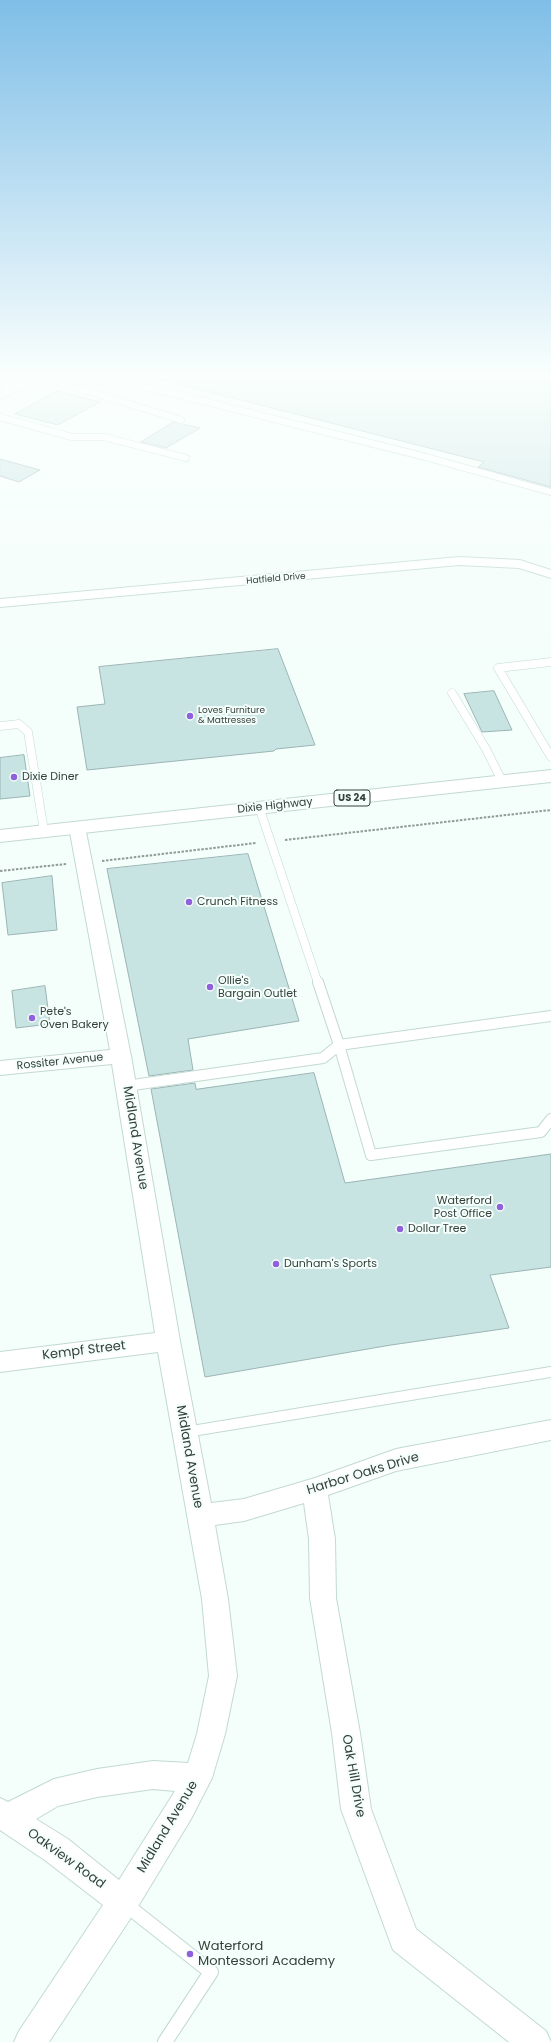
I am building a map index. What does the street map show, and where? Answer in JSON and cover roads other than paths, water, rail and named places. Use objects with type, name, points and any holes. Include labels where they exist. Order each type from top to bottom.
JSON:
[{"type":"main road","name":"Dixie Highway","points":[[0,836],[551,776]]},
{"type":"street","name":"Hatfield Drive","points":[[0,603],[459,561],[520,564],[551,574]]},
{"type":"street","name":"Midland Avenue","points":[[30,2042],[123,1902],[181,1809],[198,1778],[211,1734],[223,1676],[215,1599],[199,1516],[186,1432],[168,1341],[121,1056],[77,827]]},
{"type":"street","name":"Rossiter Avenue","points":[[0,1068],[121,1056]]},
{"type":"street","name":"Kempf Street","points":[[0,1362],[168,1341]]},
{"type":"street","name":"Harbor Oaks Drive","points":[[199,1516],[244,1510],[315,1489],[396,1460],[492,1440],[551,1430]]},
{"type":"street","name":"Oak Hill Drive","points":[[315,1489],[322,1539],[323,1598],[346,1733],[356,1809],[404,1939],[535,2042]]},
{"type":"street","name":"Oakview Road","points":[[4,1815],[54,1793],[97,1783],[153,1775],[198,1778]]},
{"type":"street","name":"Oakview Road","points":[[4,1815],[57,1850],[123,1902]]},
{"type":"lane","points":[[470,469],[551,492]]},
{"type":"lane","points":[[551,662],[498,668],[551,757]]},
{"type":"lane","points":[[452,693],[486,749],[502,781]]},
{"type":"lane","points":[[0,726],[19,724],[28,732],[44,831]]},
{"type":"lane","points":[[259,808],[339,1045],[371,1155],[541,1132],[551,1119]]},
{"type":"lane","points":[[126,1086],[323,1058],[339,1045],[551,1016]]},
{"type":"lane","points":[[186,1432],[551,1372]]},
{"type":"lane","points":[[123,1902],[211,1972],[165,2042]]},
{"type":"place","name":"Loves Furniture & Mattresses","points":[[190,716]]},
{"type":"place","name":"Dixie Diner","points":[[14,777]]},
{"type":"place","name":"Crunch Fitness","points":[[189,902]]},
{"type":"place","name":"Ollie's Bargain Outlet","points":[[210,987]]},
{"type":"place","name":"Pete's Oven Bakery","points":[[32,1018]]},
{"type":"place","name":"Waterford Post Office","points":[[500,1207]]},
{"type":"place","name":"Dollar Tree","points":[[400,1229]]},
{"type":"place","name":"Dunham's Sports","points":[[276,1264]]},
{"type":"place","name":"Waterford Montessori Academy","points":[[190,1954]]}]
